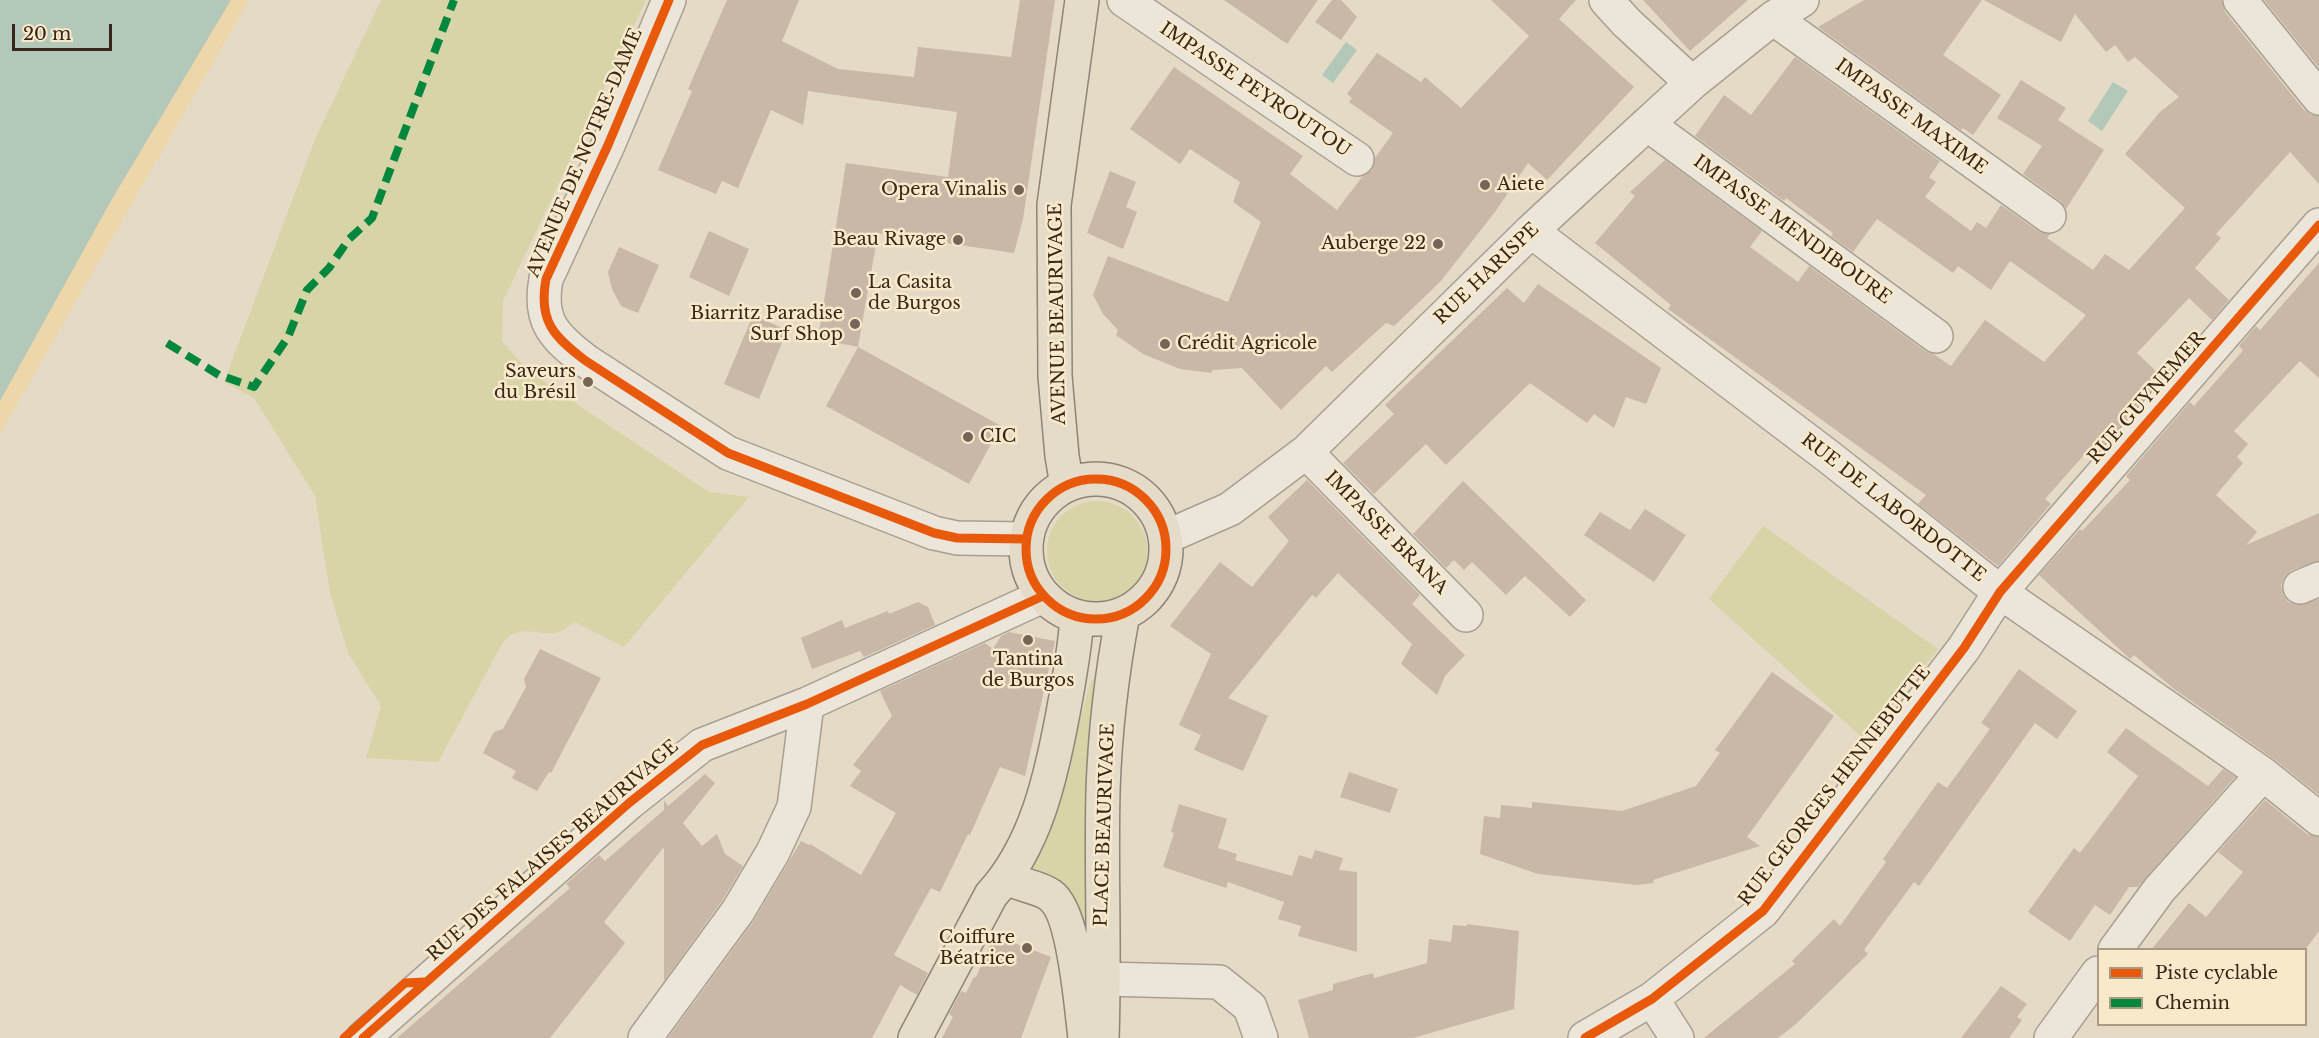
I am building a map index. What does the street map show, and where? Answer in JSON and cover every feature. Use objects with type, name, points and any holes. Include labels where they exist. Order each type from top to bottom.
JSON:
[{"type":"main road","name":"AVENUE BEAURIVAGE","points":[[1067,485],[1055,376],[1054,205],[1082,0]]},
{"type":"main road","points":[[1103,479],[1121,483],[1137,492],[1160,520],[1166,537],[1166,556],[1162,574],[1153,591],[1140,604],[1124,614],[1101,619],[1077,617],[1059,609],[1043,596],[1032,578],[1027,559],[1026,539],[1031,523],[1040,507],[1052,494],[1067,485],[1085,480],[1103,479]]},
{"type":"main road","name":"PLACE BEAURIVAGE","points":[[1102,1038],[1103,790],[1111,678],[1124,614]]},
{"type":"main road","points":[[915,1038],[991,895],[1007,878],[1037,816],[1052,775],[1075,650],[1077,617]]},
{"type":"main road","name":"PLACE BEAURIVAGE","points":[[1007,878],[1019,885],[1051,895],[1064,913],[1071,940],[1085,1038]]},
{"type":"street","name":"AVENUE DE NOTRE-DAME","points":[[669,0],[608,145],[546,279],[543,296],[545,315],[552,332],[586,361],[728,453],[934,533],[957,538],[1026,539]]},
{"type":"street","name":"IMPASSE PEYROUTOU","points":[[1124,0],[1357,159]]},
{"type":"street","points":[[1606,0],[1692,83]]},
{"type":"street","name":"RUE HARISPE","points":[[1166,537],[1230,508],[1306,452],[1531,231],[1647,124],[1692,83],[1773,18],[1802,0]]},
{"type":"street","points":[[2240,0],[2319,98]]},
{"type":"street","name":"IMPASSE MAXIME","points":[[1773,18],[2049,216]]},
{"type":"street","name":"IMPASSE MENDIBOURE","points":[[1647,124],[1936,336]]},
{"type":"street","name":"RUE GUYNEMER","points":[[2000,592],[2319,225]]},
{"type":"street","name":"RUE DE LABORDOTTE","points":[[1531,231],[1829,457],[2000,592],[2263,774],[2319,819]]},
{"type":"street","name":"IMPASSE BRANA","points":[[1306,452],[1466,615]]},
{"type":"street","name":"RUE GEORGES HENNEBUTTE","points":[[1585,1038],[1652,999],[1763,911],[1964,648],[2000,592]]},
{"type":"street","name":"RUE DES FALAISES BEAURIVAGE","points":[[363,1038],[629,803],[702,746],[807,704],[1043,596]]},
{"type":"street","points":[[645,1038],[738,911],[773,852],[794,807],[807,704]]},
{"type":"street","points":[[2116,948],[2159,890],[2263,774]]},
{"type":"street","points":[[2051,1038],[2097,974]]},
{"type":"street","points":[[1104,979],[1219,982],[1250,1007],[1261,1038]]},
{"type":"street","points":[[1652,999],[1677,1038]]},
{"type":"shaded area","points":[[0,0],[231,0],[112,199],[0,401]]},
{"type":"shaded area","points":[[381,0],[646,0],[503,301],[502,341],[522,364],[557,391],[703,488],[710,492],[749,497],[624,647],[575,622],[558,632],[524,631],[510,636],[503,642],[438,762],[366,758],[381,706],[348,653],[330,593],[315,496],[254,398],[224,382],[316,137]]},
{"type":"shaded area","points":[[1346,42],[1357,50],[1333,83],[1322,75]]},
{"type":"shaded area","points":[[2113,82],[2128,91],[2102,131],[2088,121]]},
{"type":"shaded area","points":[[1097,501],[1125,509],[1139,523],[1147,551],[1139,579],[1125,593],[1097,601],[1069,593],[1055,579],[1047,551],[1055,523],[1069,509]]},
{"type":"shaded area","points":[[1763,526],[1938,649],[1865,740],[1709,599]]},
{"type":"shaded area","points":[[1091,680],[1101,682],[1087,920],[1085,921],[1073,898],[1057,879],[1030,868],[1072,749]]},
{"type":"sand","points":[[0,0],[249,0],[0,434]]},
{"type":"building","points":[[727,0],[799,0],[782,41],[838,69],[914,77],[918,47],[1011,57],[1020,0],[1055,0],[1023,219],[1014,253],[878,233],[858,347],[818,339],[846,163],[948,177],[957,112],[808,91],[803,125],[771,110],[738,188],[722,181],[716,194],[658,170],[692,91],[688,89]]},
{"type":"building","points":[[1224,0],[1318,0],[1287,44]]},
{"type":"building","points":[[1332,0],[1341,0],[1357,17],[1341,40],[1315,22]]},
{"type":"building","points":[[1491,0],[1576,0],[1559,19],[1634,87],[1547,180],[1528,163],[1495,212],[1440,282],[1394,326],[1386,323],[1332,372],[1326,366],[1281,410],[1242,368],[1213,370],[1211,373],[1180,369],[1143,354],[1116,335],[1118,330],[1103,314],[1093,295],[1108,256],[1228,302],[1261,222],[1233,202],[1240,182],[1190,149],[1180,164],[1130,129],[1174,67],[1303,156],[1290,174],[1337,210],[1362,177],[1372,170],[1375,158],[1393,133],[1349,102],[1352,98],[1347,94],[1377,53],[1421,82],[1425,77],[1461,108],[1529,36]]},
{"type":"building","points":[[1643,0],[1748,0],[1690,51]]},
{"type":"building","points":[[1864,0],[1982,0],[1943,55],[2001,95],[1973,135],[1963,128],[1961,130],[1818,27]]},
{"type":"building","points":[[1984,0],[2222,0],[2225,12],[2304,110],[2319,116],[2319,184],[2290,152],[2216,234],[2221,238],[2195,268],[2229,300],[2212,320],[2189,298],[2137,353],[2162,377],[2098,451],[2092,446],[2045,499],[2051,504],[1998,566],[1918,504],[1926,495],[1668,309],[1671,305],[1595,243],[1635,196],[1630,192],[1665,160],[1762,231],[1750,247],[1798,282],[1809,266],[1925,351],[1951,366],[1985,320],[2044,362],[2086,315],[2010,261],[1991,290],[1958,266],[1953,273],[1877,219],[1853,252],[1831,236],[1833,233],[1786,198],[1784,201],[1695,136],[1724,95],[1751,115],[1795,57],[1940,161],[1929,177],[1936,182],[1925,197],[1971,231],[1977,222],[1986,228],[2001,205],[2038,231],[2050,234],[2047,238],[2093,270],[2105,254],[2129,270],[2185,208],[2125,154],[2160,112],[2179,97],[2135,57],[2128,62],[2115,45],[2106,52],[2075,14],[2061,42]]},
{"type":"building","points":[[2264,0],[2319,0],[2319,68]]},
{"type":"building","points":[[2021,80],[2066,108],[2058,120],[2104,150],[2066,209],[2060,201],[2023,174],[2042,146],[1997,118]]},
{"type":"building","points":[[1110,171],[1136,182],[1126,207],[1137,212],[1123,249],[1087,233]]},
{"type":"building","points":[[709,231],[749,249],[729,296],[689,277]]},
{"type":"building","points":[[619,247],[659,265],[638,313],[621,306],[612,289],[608,272]]},
{"type":"building","points":[[2319,263],[2319,378],[2300,361],[2234,431],[2248,444],[2237,457],[2243,463],[2216,495],[2257,532],[2246,545],[2319,513],[2319,561],[2292,570],[2285,576],[2281,585],[2288,602],[2297,605],[2319,599],[2319,795],[2274,759],[2174,689],[2134,655],[2130,659],[2039,575],[2080,529],[2082,531],[2130,480],[2126,476],[2190,402],[2194,406],[2240,354],[2243,350],[2239,346],[2256,326],[2260,330]]},
{"type":"building","points":[[1538,284],[1661,368],[1646,404],[1626,397],[1614,428],[1594,414],[1587,423],[1530,383],[1446,465],[1426,444],[1374,494],[1343,463],[1394,414],[1385,405],[1507,288],[1524,303]]},
{"type":"building","points":[[753,315],[787,330],[759,399],[724,384]]},
{"type":"building","points":[[858,347],[1001,426],[969,484],[826,406]]},
{"type":"building","points":[[1307,480],[1420,595],[1412,604],[1465,655],[1445,676],[1437,695],[1401,664],[1412,644],[1338,573],[1316,598],[1312,595],[1228,698],[1268,716],[1243,771],[1194,750],[1201,735],[1179,725],[1211,654],[1170,626],[1220,562],[1252,587],[1289,541],[1268,517]]},
{"type":"building","points":[[1463,481],[1586,600],[1570,617],[1525,576],[1506,595],[1472,562],[1464,570],[1454,560],[1446,568],[1413,534]]},
{"type":"building","points":[[1645,509],[1686,535],[1654,582],[1584,535],[1600,512],[1630,530]]},
{"type":"building","points":[[918,602],[928,607],[935,625],[864,657],[860,651],[812,669],[801,638],[842,620],[845,628]]},
{"type":"building","points":[[1009,632],[1055,641],[1025,776],[1000,767],[970,835],[968,834],[940,892],[931,888],[894,955],[928,973],[917,995],[900,985],[872,1038],[668,1038],[753,922],[801,841],[810,844],[861,875],[896,813],[850,786],[861,771],[853,765],[892,716],[880,691],[985,643],[993,649],[1001,636]]},
{"type":"building","points":[[540,649],[601,678],[551,773],[549,772],[537,791],[512,778],[516,771],[483,753],[494,732],[503,729],[526,687],[524,679]]},
{"type":"building","points":[[2019,669],[2077,711],[2057,739],[2035,723],[1919,886],[1914,882],[1864,950],[1868,954],[1796,1024],[1778,1038],[1704,1038],[1795,964],[1792,961],[1834,919],[1840,926],[1886,862],[1883,859],[1938,782],[1947,788],[1990,729],[1981,723]]},
{"type":"building","points":[[1772,672],[1834,716],[1747,837],[1760,846],[1653,880],[1654,883],[1637,885],[1538,874],[1480,854],[1484,816],[1500,818],[1501,805],[1532,808],[1532,802],[1622,811],[1696,786],[1720,753],[1715,750]]},
{"type":"building","points":[[2126,728],[2208,786],[2223,769],[2235,777],[2138,887],[2129,887],[2110,915],[2095,905],[2070,941],[2028,912],[2074,848],[2080,853],[2138,776],[2107,752]]},
{"type":"building","points":[[1349,772],[1398,789],[1390,813],[1340,797]]},
{"type":"building","points":[[705,774],[715,783],[683,823],[702,846],[717,834],[725,854],[743,866],[722,901],[664,981],[664,847],[604,922],[625,943],[550,1038],[397,1038],[570,888],[566,884],[599,855],[605,861],[664,810],[664,800],[668,806]]},
{"type":"building","points":[[2265,800],[2307,834],[2319,837],[2319,931],[2306,948],[2153,948],[2189,903],[2206,917],[2243,872],[2218,852]]},
{"type":"building","points":[[1179,804],[1227,819],[1218,848],[1237,854],[1235,860],[1292,876],[1299,855],[1312,859],[1315,850],[1343,858],[1339,870],[1357,872],[1357,952],[1298,936],[1301,926],[1278,919],[1284,902],[1228,882],[1226,888],[1163,867],[1174,833],[1171,832]]},
{"type":"building","points":[[1467,924],[1519,931],[1514,1009],[1413,1038],[1309,1038],[1298,1000],[1333,990],[1333,984],[1373,973],[1374,978],[1427,963],[1429,939],[1451,942],[1453,925],[1467,926]]},
{"type":"building","points":[[1001,938],[1051,957],[1021,1038],[942,1038],[953,1017],[949,1014],[961,991],[966,993],[991,943]]},
{"type":"building","points":[[2001,986],[2027,1004],[2017,1017],[2022,1020],[2009,1038],[1961,1038]]},
{"type":"marked path","points":[[167,343],[219,375],[254,387],[288,337],[307,290],[329,268],[349,239],[372,218],[454,0]]},
{"type":"cycle path","points":[[669,0],[608,145],[546,279],[544,306],[551,327],[565,344],[586,361],[728,453],[934,533],[957,538],[1026,539]]},
{"type":"cycle path","points":[[1585,1038],[1652,999],[1763,911],[1964,648],[2000,592],[2319,225]]},
{"type":"cycle path","points":[[1096,479],[1123,484],[1145,500],[1161,522],[1166,549],[1161,576],[1145,598],[1123,614],[1096,619],[1069,614],[1047,598],[1031,576],[1026,549],[1031,522],[1047,500],[1069,484],[1096,479]]},
{"type":"cycle path","points":[[363,1038],[629,803],[702,745],[807,704],[1043,596]]},
{"type":"cycle path","points":[[344,1038],[405,983],[425,982]]},
{"type":"place","name":"Aiete","points":[[1485,185]]},
{"type":"place","name":"Opera Vinalis","points":[[1019,190]]},
{"type":"place","name":"Beau Rivage","points":[[958,240]]},
{"type":"place","name":"Auberge 22","points":[[1438,244]]},
{"type":"place","name":"La Casita de Burgos","points":[[856,293]]},
{"type":"place","name":"Biarritz Paradise Surf Shop","points":[[855,324]]},
{"type":"place","name":"Crédit Agricole","points":[[1165,344]]},
{"type":"place","name":"Saveurs du Brésil","points":[[588,382]]},
{"type":"place","name":"CIC","points":[[968,437]]},
{"type":"place","name":"Tantina de Burgos","points":[[1028,640]]},
{"type":"place","name":"Coiffure Béatrice","points":[[1027,948]]}]
